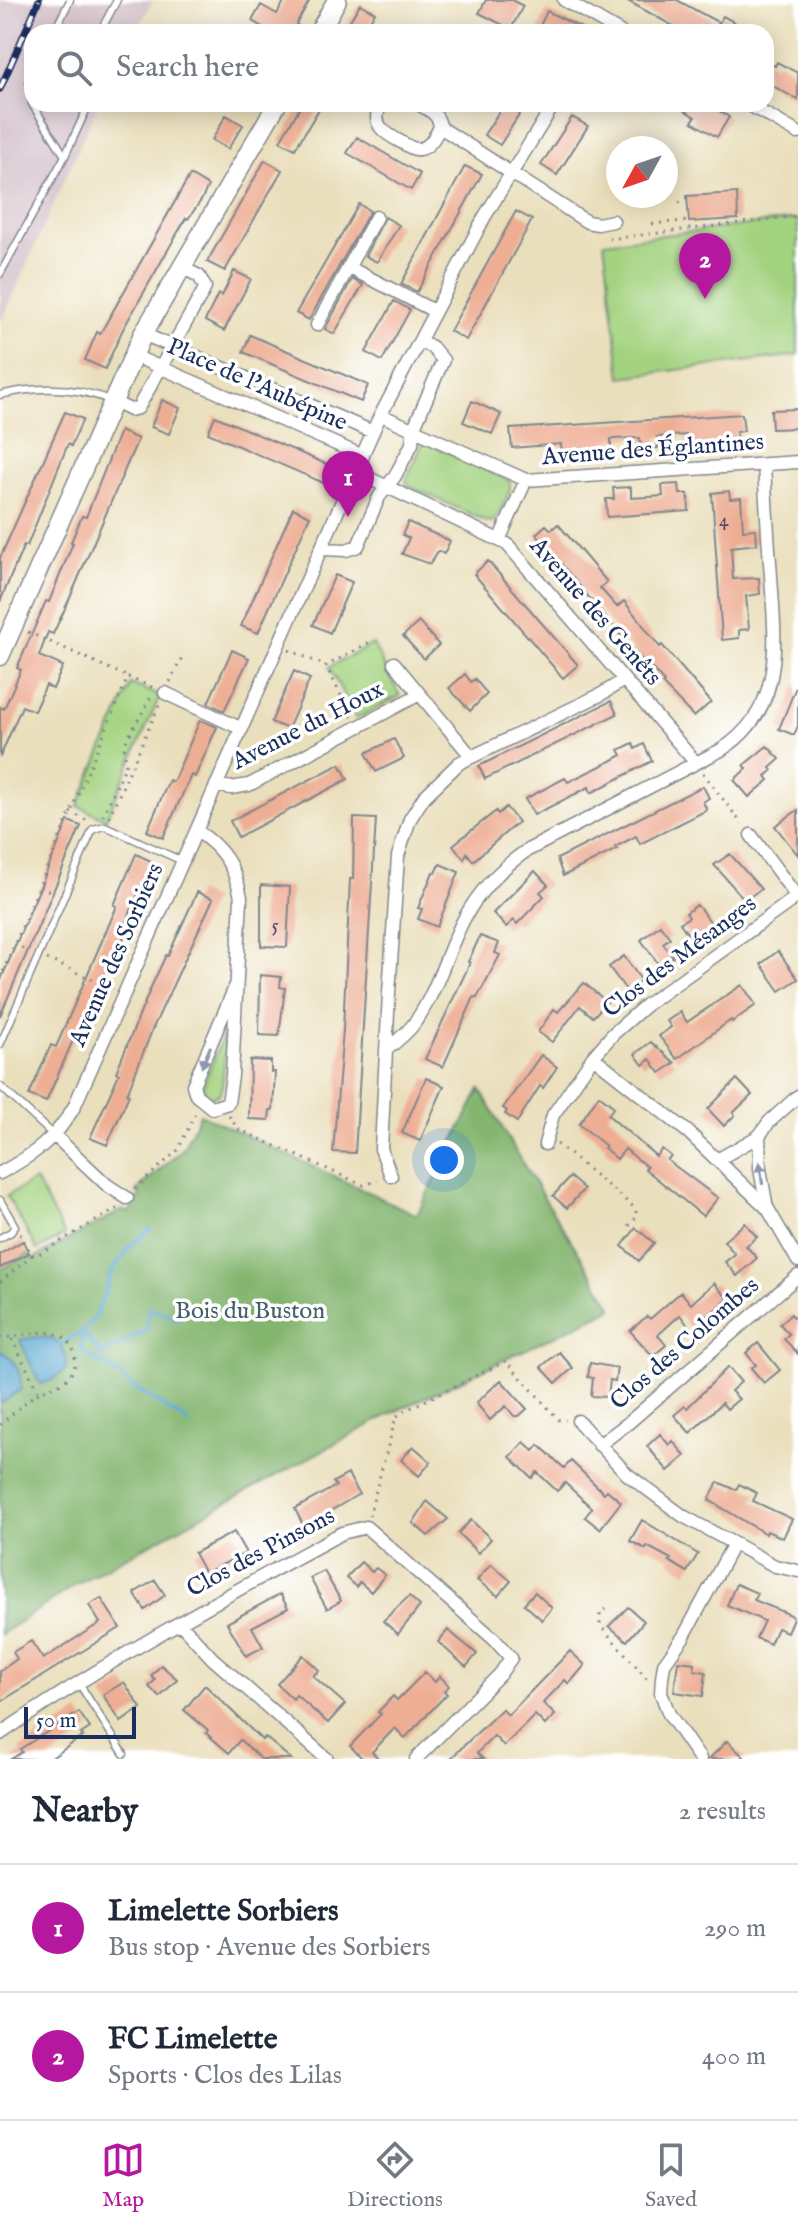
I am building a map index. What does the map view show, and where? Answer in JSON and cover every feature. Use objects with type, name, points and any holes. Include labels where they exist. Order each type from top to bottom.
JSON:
[{"type":"street","points":[[324,24],[337,0]]},
{"type":"street","points":[[564,0],[597,24]]},
{"type":"street","points":[[0,656],[132,355],[272,112]]},
{"type":"street","points":[[377,112],[376,122],[382,132],[415,150],[433,142],[440,120],[433,112]]},
{"type":"street","name":"Avenue des Sorbiers","points":[[0,1173],[41,1149],[55,1136],[74,1107],[381,415],[511,171],[549,112]]},
{"type":"street","points":[[762,112],[798,133]]},
{"type":"street","points":[[440,127],[587,222],[598,224],[613,221]]},
{"type":"street","points":[[317,325],[376,217]]},
{"type":"street","points":[[112,401],[130,410],[138,408],[205,287],[199,276],[181,267]]},
{"type":"street","points":[[348,267],[434,311]]},
{"type":"street","name":"Place de l'Aubépine","points":[[143,334],[373,432]]},
{"type":"street","points":[[322,549],[346,550],[358,546],[385,488],[412,444],[413,430],[443,360],[432,347],[420,341]]},
{"type":"street","name":"Place de l'Aubépine","points":[[132,355],[363,456]]},
{"type":"street","name":"Avenue des Églantines","points":[[381,415],[526,480],[798,462]]},
{"type":"street","points":[[386,1050],[413,1026],[432,992],[463,920],[496,876],[526,851],[730,745],[744,731],[762,704],[773,671],[775,645],[764,465]]},
{"type":"street","name":"Avenue des Genêts","points":[[356,472],[385,488],[500,538],[696,763]]},
{"type":"street","points":[[500,538],[526,480]]},
{"type":"street","name":"Avenue du Houx","points":[[394,663],[471,756]]},
{"type":"street","points":[[391,1176],[381,1149],[386,1050],[400,844],[410,819],[424,797],[471,756],[600,695],[624,680]]},
{"type":"street","points":[[160,691],[242,729]]},
{"type":"street","name":"Avenue du Houx","points":[[216,785],[231,788],[249,785],[418,695]]},
{"type":"street","name":"Clos des Mésanges","points":[[546,1140],[553,1115],[613,1034],[646,1005],[798,896],[747,830]]},
{"type":"street","points":[[197,831],[217,845],[237,879],[241,897],[232,1076],[228,1103],[212,1108],[196,1095],[193,1085],[236,985]]},
{"type":"street","points":[[593,1057],[688,1132],[768,1209],[798,1261]]},
{"type":"street","points":[[717,1160],[759,1136],[769,1122],[798,1096]]},
{"type":"street","points":[[55,1136],[123,1203]]},
{"type":"street","points":[[759,1136],[760,1169],[768,1209]]},
{"type":"street","name":"Clos des Colombes","points":[[599,1445],[798,1276]]},
{"type":"street","points":[[578,1421],[652,1495],[733,1545],[775,1566],[798,1571]]},
{"type":"street","name":"Clos des Pinsons","points":[[0,1734],[78,1682],[180,1623],[342,1533],[366,1527],[494,1639],[511,1658],[500,1674],[416,1759]]},
{"type":"street","points":[[700,1759],[669,1714],[661,1693],[664,1664],[684,1636],[733,1545]]},
{"type":"street","name":"Clos des Pinsons","points":[[180,1623],[212,1658],[327,1759]]},
{"type":"lane","points":[[58,24],[70,0]]},
{"type":"lane","points":[[104,24],[117,0]]},
{"type":"lane","points":[[37,112],[65,156]]},
{"type":"lane","points":[[0,274],[65,156],[85,112]]},
{"type":"lane","points":[[0,395],[32,388],[92,392],[112,401]]},
{"type":"lane","points":[[0,1045],[88,836],[102,826],[182,861]]},
{"type":"lane","points":[[0,1086],[55,1136]]},
{"type":"lane","points":[[0,1200],[15,1226],[0,1238]]},
{"type":"lane","points":[[78,1682],[124,1754]]},
{"type":"path","points":[[679,203],[688,199]]},
{"type":"path","points":[[609,239],[798,216]]},
{"type":"path","points":[[652,224],[684,221],[690,229]]},
{"type":"path","points":[[13,625],[160,691]]},
{"type":"path","points":[[287,629],[296,633],[289,650],[326,666],[355,728]]},
{"type":"path","points":[[326,666],[370,642]]},
{"type":"path","points":[[102,826],[126,765],[124,745],[183,655]]},
{"type":"path","points":[[0,979],[128,677]]},
{"type":"path","points":[[102,826],[160,691]]},
{"type":"path","points":[[711,782],[747,830]]},
{"type":"path","points":[[70,812],[102,826]]},
{"type":"path","points":[[40,886],[64,897]]},
{"type":"path","points":[[13,945],[124,993]]},
{"type":"path","points":[[222,1106],[238,1129],[363,1185],[391,1176]]},
{"type":"path","points":[[137,1186],[178,1150],[196,1111]]},
{"type":"path","points":[[546,1140],[635,1208],[637,1217],[625,1230]]},
{"type":"path","points":[[0,1282],[32,1255],[37,1255],[123,1203]]},
{"type":"path","points":[[15,1226],[32,1255]]},
{"type":"path","points":[[0,1337],[42,1332],[64,1337],[73,1347],[73,1373],[39,1393],[0,1425]]},
{"type":"path","points":[[11,1338],[39,1393]]},
{"type":"path","points":[[366,1527],[396,1417],[415,1406],[506,1361],[559,1420],[578,1421]]},
{"type":"path","points":[[606,1609],[600,1614],[600,1625],[661,1693]]},
{"type":"shaded area","points":[[0,0],[153,0],[140,24],[24,24],[24,112],[94,112],[0,325]]},
{"type":"green space","points":[[798,219],[798,355],[621,377],[604,242]]},
{"type":"green space","points":[[428,443],[510,481],[510,491],[495,521],[488,522],[409,486],[406,480],[422,445]]},
{"type":"green space","points":[[373,644],[400,696],[356,719],[329,667]]},
{"type":"green space","points":[[131,684],[160,696],[106,819],[78,806]]},
{"type":"green space","points":[[227,1026],[222,1087],[219,1094],[208,1097],[204,1083]]},
{"type":"green space","name":"Bois du Buston","points":[[480,1089],[613,1308],[388,1415],[78,1583],[0,1635],[0,1404],[21,1389],[16,1367],[0,1351],[0,1270],[28,1254],[33,1259],[122,1210],[129,1213],[140,1194],[136,1191],[182,1150],[200,1114],[417,1215]],"holes":[[[49,1338],[61,1344],[67,1359],[40,1384],[20,1340]]]},
{"type":"green space","points":[[35,1180],[65,1235],[37,1250],[7,1196]]},
{"type":"water","points":[[38,1337],[60,1344],[67,1359],[65,1370],[40,1384],[20,1340]]},
{"type":"water","points":[[0,1351],[16,1366],[21,1389],[0,1404]]},
{"type":"building","points":[[285,0],[310,0],[296,24],[257,24],[252,21],[261,5],[277,14]]},
{"type":"building","points":[[486,0],[512,0],[523,6],[514,24],[501,24],[479,13]]},
{"type":"building","points":[[626,0],[677,0],[719,23],[723,16],[738,24],[670,24]]},
{"type":"building","points":[[360,4],[375,12],[368,24],[348,24]]},
{"type":"building","points":[[547,11],[573,24],[541,24]]},
{"type":"building","points":[[777,62],[798,73],[798,100],[774,86],[774,65]]},
{"type":"building","points":[[297,112],[317,112],[295,149],[280,141]]},
{"type":"building","points":[[499,112],[521,112],[500,145],[484,135]]},
{"type":"building","points":[[687,112],[721,112],[729,117],[717,137],[692,122],[695,117]]},
{"type":"building","points":[[226,115],[243,125],[228,149],[212,140]]},
{"type":"building","points":[[572,117],[588,126],[557,175],[541,165]]},
{"type":"building","points":[[357,137],[420,174],[411,190],[347,153]]},
{"type":"building","points":[[265,160],[282,170],[225,271],[207,262]]},
{"type":"building","points":[[465,166],[482,174],[417,292],[401,284]]},
{"type":"building","points":[[190,175],[208,186],[202,199],[186,218],[122,331],[105,369],[85,360],[97,332],[100,334]]},
{"type":"building","points":[[737,193],[738,219],[689,222],[687,196]]},
{"type":"building","points":[[359,204],[370,211],[309,320],[296,313]]},
{"type":"building","points":[[516,211],[532,220],[466,340],[450,331]]},
{"type":"building","points":[[385,217],[399,225],[377,262],[365,256]]},
{"type":"building","points":[[234,271],[251,279],[224,331],[205,321]]},
{"type":"building","points":[[352,279],[363,285],[334,334],[325,329]]},
{"type":"building","points":[[394,301],[410,310],[382,361],[366,352]]},
{"type":"building","points":[[250,335],[368,385],[361,402],[243,352]]},
{"type":"building","points":[[162,400],[180,408],[169,434],[151,427]]},
{"type":"building","points":[[472,401],[501,414],[492,434],[463,422]]},
{"type":"building","points":[[798,409],[798,428],[772,429],[771,410]]},
{"type":"building","points":[[65,412],[83,419],[71,446],[68,444],[27,546],[24,545],[0,602],[0,558]]},
{"type":"building","points":[[742,414],[744,431],[736,432],[737,442],[686,445],[686,435],[657,437],[658,448],[641,448],[640,438],[611,439],[611,450],[562,453],[561,444],[512,448],[510,429]]},
{"type":"building","points":[[215,416],[333,467],[326,484],[208,433]]},
{"type":"building","points":[[120,431],[138,439],[69,600],[53,634],[48,632],[39,656],[63,666],[53,689],[46,685],[34,711],[22,706],[0,757],[0,707],[4,709],[21,670],[17,668],[46,601],[49,602],[82,516],[86,517]]},
{"type":"building","points":[[679,484],[680,494],[688,494],[689,511],[607,517],[606,499],[614,499],[613,488],[631,487],[631,498],[663,496],[662,485]]},
{"type":"building","points":[[729,491],[730,499],[741,498],[743,530],[756,529],[757,544],[731,547],[733,579],[759,578],[760,594],[746,596],[749,629],[739,630],[739,638],[722,640],[712,493]]},
{"type":"building","points":[[293,508],[310,516],[258,633],[241,626]]},
{"type":"building","points":[[408,522],[450,541],[444,554],[438,551],[430,564],[402,554],[409,538],[402,535]]},
{"type":"building","points":[[558,524],[607,582],[600,588],[617,607],[624,601],[660,647],[662,645],[711,702],[694,717],[662,684],[664,682],[638,656],[536,534],[546,525],[551,530]]},
{"type":"building","points":[[488,561],[578,665],[563,678],[474,574]]},
{"type":"building","points":[[335,575],[352,582],[330,633],[313,625]]},
{"type":"building","points":[[419,622],[439,645],[424,659],[403,636]]},
{"type":"building","points":[[232,650],[249,658],[224,711],[208,703]]},
{"type":"building","points":[[294,671],[310,679],[288,729],[271,722]]},
{"type":"building","points":[[465,674],[471,682],[475,679],[487,694],[470,711],[449,688]]},
{"type":"building","points":[[798,682],[798,726],[794,735],[779,729]]},
{"type":"building","points":[[611,701],[617,714],[485,779],[479,766]]},
{"type":"building","points":[[200,720],[217,727],[163,838],[147,831]]},
{"type":"building","points":[[394,739],[404,758],[376,772],[366,753]]},
{"type":"building","points":[[633,743],[635,749],[644,744],[652,761],[591,793],[589,787],[534,815],[525,799],[565,778],[568,782],[611,761],[622,755],[619,750]]},
{"type":"building","points":[[767,746],[780,759],[770,768],[772,771],[766,776],[769,780],[749,797],[734,780],[747,768],[744,765]]},
{"type":"building","points":[[340,764],[348,779],[238,837],[230,821]]},
{"type":"building","points":[[703,786],[709,798],[703,802],[707,810],[640,844],[636,836],[563,876],[557,859]]},
{"type":"building","points":[[506,807],[518,822],[473,861],[467,853],[464,859],[453,845],[496,811],[498,814]]},
{"type":"building","points":[[798,810],[798,855],[775,826]]},
{"type":"building","points":[[354,818],[376,819],[355,1153],[333,1152],[350,879],[353,879]]},
{"type":"building","points":[[68,821],[81,826],[0,1016],[0,982]]},
{"type":"building","points":[[136,854],[153,862],[92,1010],[77,1042],[73,1040],[46,1102],[29,1095],[51,1045],[56,1047]]},
{"type":"building","points":[[730,854],[761,889],[745,900],[714,865]]},
{"type":"building","points":[[440,864],[459,872],[437,927],[418,919],[422,909],[418,908],[433,872],[436,873]]},
{"type":"building","points":[[535,871],[548,885],[540,892],[544,896],[517,924],[514,920],[506,927],[493,913]]},
{"type":"building","points":[[261,885],[290,887],[287,947],[261,946]]},
{"type":"building","points":[[197,892],[213,899],[153,1028],[107,1145],[90,1138],[119,1074],[116,1072],[152,985]]},
{"type":"building","points":[[697,905],[715,928],[694,943],[680,923],[689,917],[686,913]]},
{"type":"building","points":[[660,925],[670,938],[663,943],[673,957],[660,966],[641,940]]},
{"type":"building","points":[[480,936],[499,943],[495,953],[500,955],[477,998],[474,997],[443,1067],[425,1059]]},
{"type":"building","points":[[778,951],[798,979],[780,991],[761,964]]},
{"type":"building","points":[[624,956],[641,980],[627,991],[609,967]]},
{"type":"building","points":[[260,975],[281,977],[280,987],[285,988],[279,1036],[259,1035]]},
{"type":"building","points":[[584,983],[607,1002],[593,1017],[580,1006],[552,1042],[538,1032],[554,1009],[558,1012]]},
{"type":"building","points":[[742,985],[756,1005],[677,1059],[659,1036],[671,1027],[667,1021],[680,1012],[687,1022]]},
{"type":"building","points":[[651,1042],[675,1063],[660,1073],[650,1059],[643,1065],[635,1054]]},
{"type":"building","points":[[541,1055],[557,1067],[543,1088],[540,1086],[517,1122],[505,1114],[507,1111],[503,1108]]},
{"type":"building","points":[[250,1060],[271,1061],[271,1072],[275,1072],[273,1110],[270,1110],[269,1120],[249,1119]]},
{"type":"building","points":[[426,1078],[444,1086],[420,1141],[402,1133]]},
{"type":"building","points":[[737,1079],[752,1095],[724,1126],[708,1109]]},
{"type":"building","points":[[599,1095],[614,1107],[608,1115],[656,1156],[662,1149],[671,1156],[667,1160],[718,1198],[703,1216],[625,1149],[617,1159],[579,1124]]},
{"type":"building","points":[[570,1177],[584,1189],[567,1208],[553,1196]]},
{"type":"building","points":[[745,1223],[757,1237],[746,1246],[757,1258],[737,1276],[725,1262],[735,1254],[724,1241]]},
{"type":"building","points":[[636,1228],[654,1243],[639,1261],[622,1246]]},
{"type":"building","points":[[23,1241],[29,1253],[0,1268],[0,1254]]},
{"type":"building","points":[[714,1283],[728,1299],[704,1319],[707,1322],[694,1333],[680,1315],[658,1335],[666,1345],[653,1356],[630,1331],[647,1316],[650,1319],[681,1292],[691,1304]]},
{"type":"building","points":[[791,1314],[798,1322],[798,1354],[784,1339],[789,1334],[780,1324]]},
{"type":"building","points":[[758,1343],[780,1370],[764,1383],[751,1368],[756,1365],[746,1353]]},
{"type":"building","points":[[559,1352],[573,1368],[556,1383],[541,1367]]},
{"type":"building","points":[[590,1363],[617,1368],[615,1381],[610,1380],[608,1397],[591,1396],[593,1378],[588,1377]]},
{"type":"building","points":[[728,1367],[741,1382],[731,1391],[739,1399],[727,1409],[722,1403],[690,1433],[674,1415],[685,1406],[687,1408]]},
{"type":"building","points":[[501,1380],[527,1409],[514,1416],[506,1406],[490,1420],[476,1403]]},
{"type":"building","points":[[660,1434],[669,1445],[673,1441],[685,1456],[668,1471],[647,1446]]},
{"type":"building","points":[[524,1442],[534,1451],[539,1445],[564,1468],[571,1461],[604,1493],[607,1490],[621,1502],[600,1529],[585,1517],[592,1508],[565,1483],[557,1491],[537,1472],[532,1478],[510,1457]]},
{"type":"building","points":[[413,1446],[431,1462],[419,1476],[401,1460]]},
{"type":"building","points":[[348,1474],[359,1494],[304,1527],[295,1509],[336,1486],[333,1482]]},
{"type":"building","points":[[718,1482],[736,1490],[739,1484],[757,1493],[753,1501],[792,1519],[783,1538],[767,1531],[766,1534],[709,1500]]},
{"type":"building","points":[[427,1501],[448,1519],[428,1536],[413,1523]]},
{"type":"building","points":[[471,1520],[491,1539],[478,1553],[458,1533]]},
{"type":"building","points":[[642,1520],[698,1554],[687,1572],[669,1561],[671,1559],[630,1541]]},
{"type":"building","points":[[234,1532],[246,1553],[205,1573],[194,1553]]},
{"type":"building","points":[[361,1562],[372,1572],[376,1568],[385,1575],[371,1592],[360,1582],[356,1587],[346,1578]]},
{"type":"building","points":[[491,1564],[511,1581],[498,1596],[477,1580]]},
{"type":"building","points":[[324,1571],[341,1601],[327,1609],[310,1578]]},
{"type":"building","points":[[155,1580],[165,1595],[145,1610],[134,1593]]},
{"type":"building","points":[[736,1584],[757,1593],[754,1600],[791,1615],[793,1618],[787,1632],[777,1628],[770,1644],[756,1638],[764,1621],[727,1605]]},
{"type":"building","points":[[535,1592],[552,1608],[542,1620],[524,1604]]},
{"type":"building","points":[[280,1594],[288,1608],[252,1627],[263,1647],[246,1656],[227,1623]]},
{"type":"building","points":[[409,1596],[420,1606],[398,1634],[383,1621]]},
{"type":"building","points":[[101,1598],[120,1628],[0,1702],[0,1671],[17,1659],[13,1652],[31,1641],[43,1659],[100,1623],[89,1605]]},
{"type":"building","points":[[628,1607],[644,1621],[627,1641],[609,1626]]},
{"type":"building","points":[[448,1630],[477,1654],[466,1667],[438,1642]]},
{"type":"building","points":[[570,1651],[585,1665],[569,1684],[565,1680],[543,1703],[555,1715],[545,1725],[535,1715],[504,1746],[494,1736],[477,1753],[483,1759],[450,1759],[502,1709],[508,1715]]},
{"type":"building","points":[[303,1655],[319,1670],[313,1676],[345,1704],[328,1723],[296,1695],[293,1699],[277,1684]]},
{"type":"building","points":[[678,1661],[694,1663],[694,1670],[706,1672],[703,1696],[674,1692]]},
{"type":"building","points":[[161,1665],[177,1679],[160,1697],[149,1687],[155,1680],[151,1676]]},
{"type":"building","points":[[425,1672],[435,1682],[440,1676],[449,1686],[444,1691],[447,1694],[405,1738],[395,1728],[372,1752],[379,1759],[363,1759],[350,1746],[381,1714],[378,1712],[393,1696],[397,1700]]},
{"type":"building","points":[[124,1682],[141,1708],[121,1722],[103,1695]]},
{"type":"building","points":[[205,1685],[262,1740],[265,1737],[291,1759],[261,1759],[240,1740],[229,1753],[184,1710]]},
{"type":"building","points":[[79,1712],[90,1728],[50,1759],[11,1759],[22,1752],[20,1749]]},
{"type":"building","points":[[727,1741],[746,1759],[709,1759]]},
{"type":"waterway","points":[[60,1344],[82,1332],[96,1316],[112,1272],[130,1246],[150,1229]]},
{"type":"waterway","points":[[83,1332],[101,1355],[146,1330],[150,1308],[178,1319]]},
{"type":"waterway","points":[[82,1332],[81,1351],[189,1423]]},
{"type":"railway","points":[[28,24],[39,0]]},
{"type":"railway","points":[[0,89],[24,34]]},
{"type":"place","name":"FC Limelette","points":[[705,299]]},
{"type":"place","name":"Limelette Sorbiers","points":[[348,517]]}]
